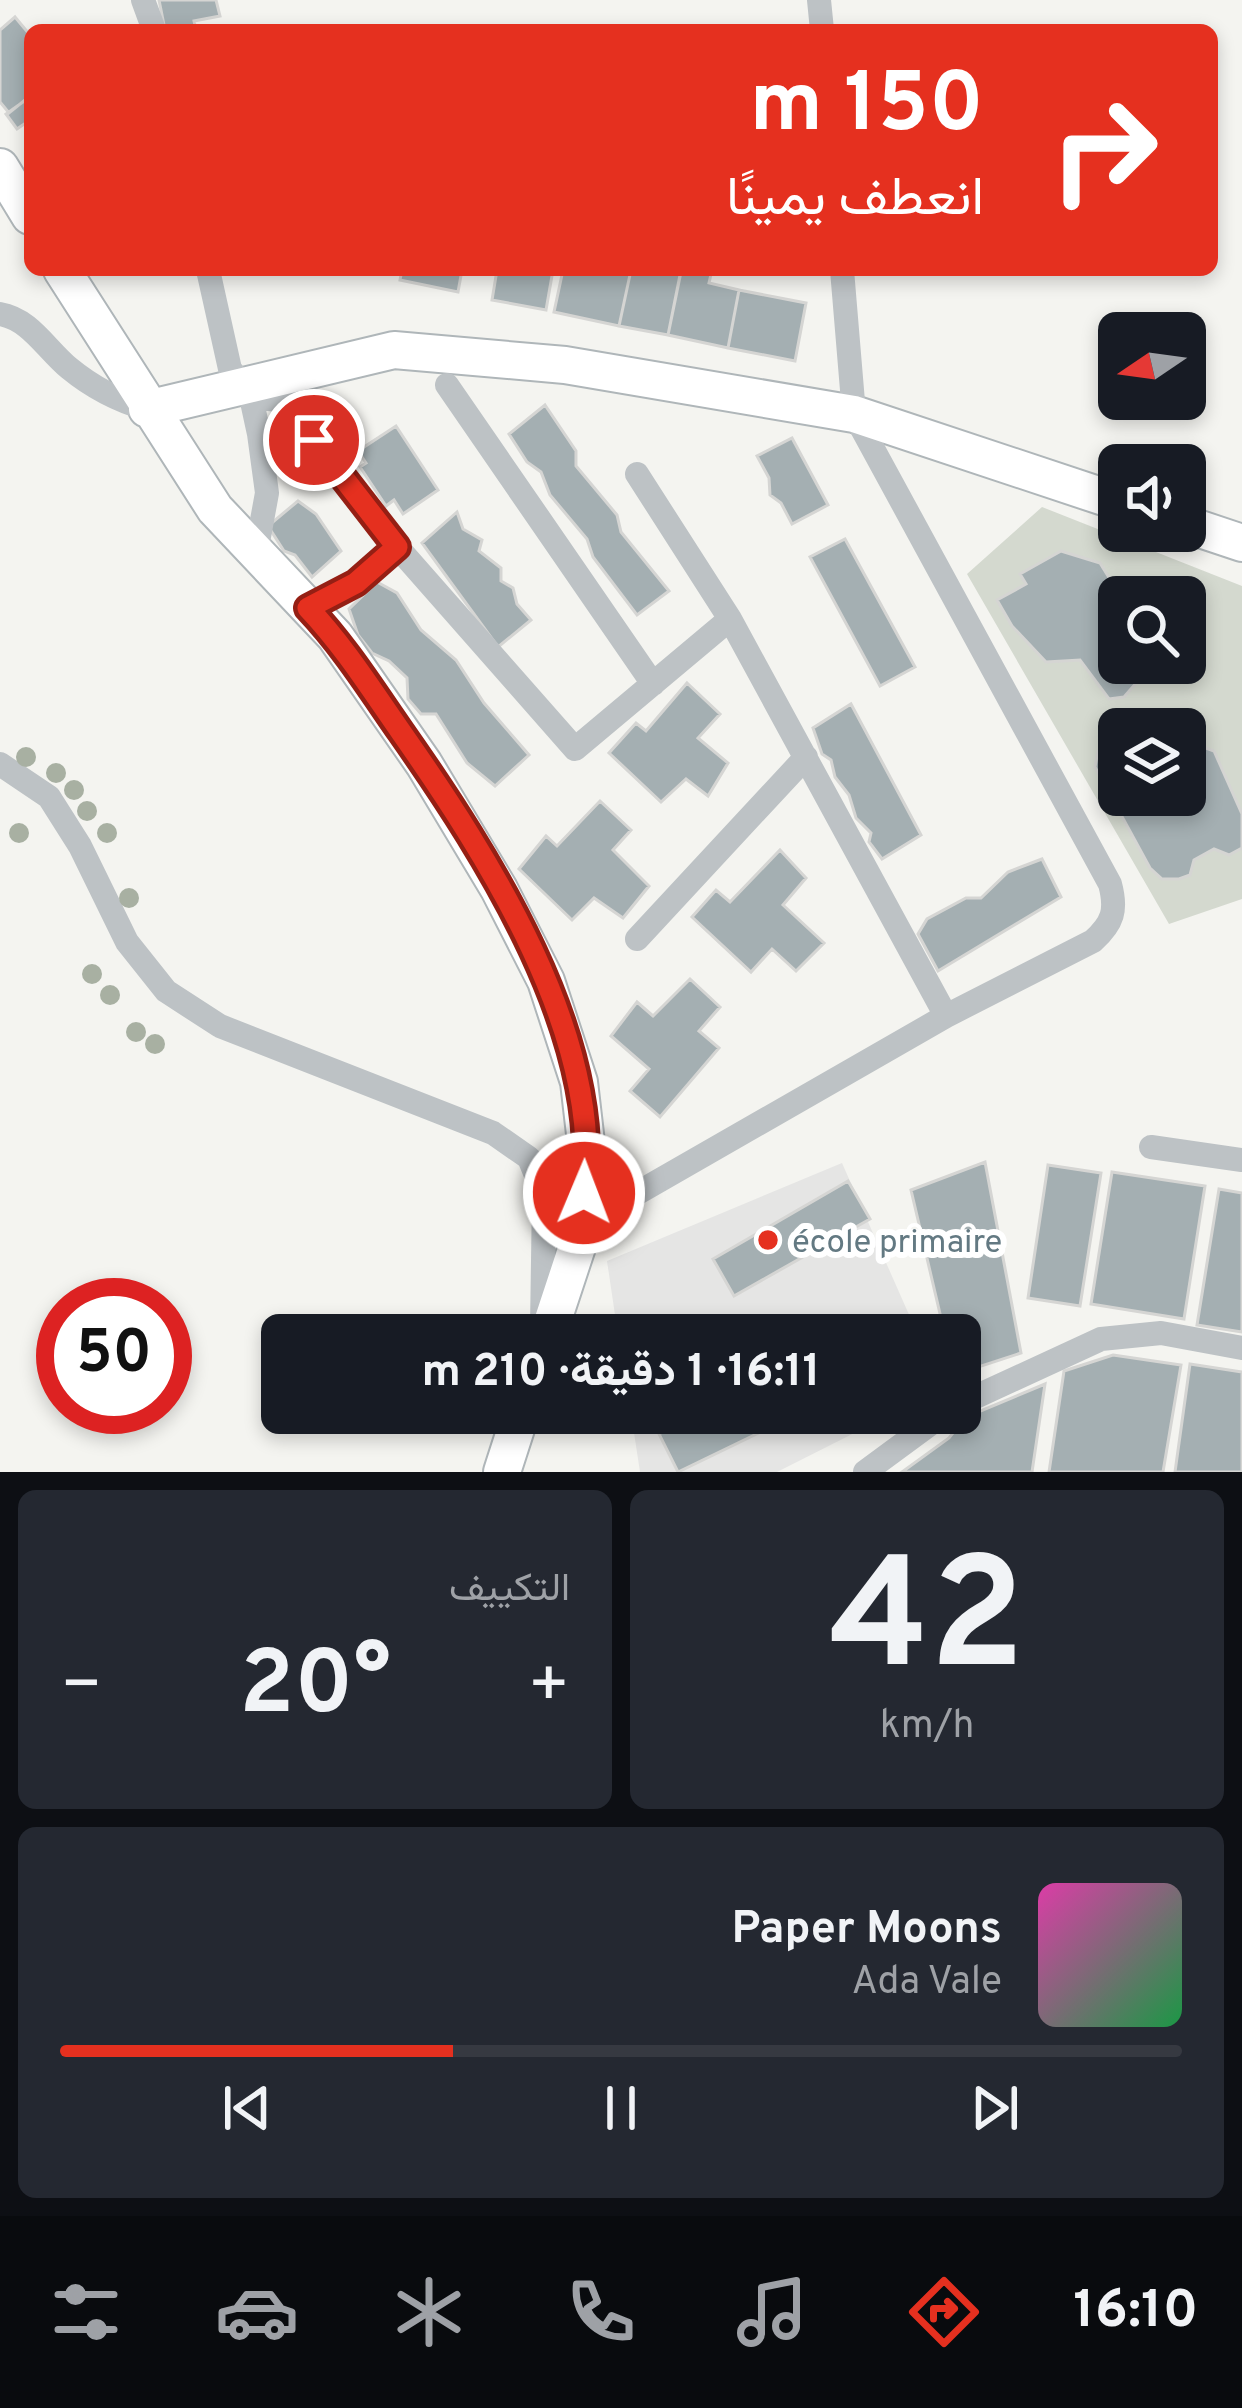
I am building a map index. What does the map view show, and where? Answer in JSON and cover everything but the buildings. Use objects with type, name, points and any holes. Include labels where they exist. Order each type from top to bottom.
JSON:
[{"type":"main road","points":[[0,166],[24,206]]},
{"type":"main road","points":[[66,276],[214,509],[335,636],[424,764],[499,889],[546,981],[579,1082],[588,1160],[580,1226],[552,1314]]},
{"type":"main road","points":[[147,409],[244,390],[394,350],[565,365],[854,414],[1098,495]]},
{"type":"main road","points":[[1206,531],[1242,543]]},
{"type":"main road","points":[[502,1472],[514,1434]]},
{"type":"street","points":[[210,276],[244,390],[267,493],[256,553]]},
{"type":"street","points":[[580,1226],[946,1016],[1093,941],[1109,927],[1116,905],[1110,884],[854,414],[842,276]]},
{"type":"street","points":[[0,314],[16,317],[70,369],[121,402],[147,409]]},
{"type":"street","points":[[447,385],[653,684]]},
{"type":"street","points":[[244,390],[287,401],[397,547],[575,749],[730,619]]},
{"type":"street","points":[[637,474],[730,619],[946,1016]]},
{"type":"street","points":[[308,608],[356,583],[397,547]]},
{"type":"street","points":[[637,939],[806,757]]},
{"type":"street","points":[[0,764],[49,797],[80,846],[127,942],[166,991],[220,1027],[493,1133],[529,1158],[544,1196],[545,1314]]},
{"type":"street","points":[[1151,1147],[1242,1160]]},
{"type":"street","points":[[981,1394],[1101,1339],[1161,1334],[1242,1348]]},
{"type":"street","points":[[865,1472],[917,1434]]},
{"type":"shaded area","points":[[1042,507],[1098,529],[1098,552],[1156,552],[1242,586],[1242,899],[1169,924],[1107,816],[1206,816],[1206,708],[1098,708],[1098,801],[967,574]]},
{"type":"shaded area","name":"école primaire","points":[[842,1163],[909,1314],[615,1314],[607,1261]]},
{"type":"shaded area","points":[[634,1434],[852,1434],[777,1472],[640,1472]]},
{"type":"place","name":"école primaire","points":[[768,1240]]},
{"type":"route","points":[[314,440],[397,547],[356,583],[308,608],[335,636],[424,764],[499,889],[546,981],[579,1082],[588,1160],[584,1193]]}]
